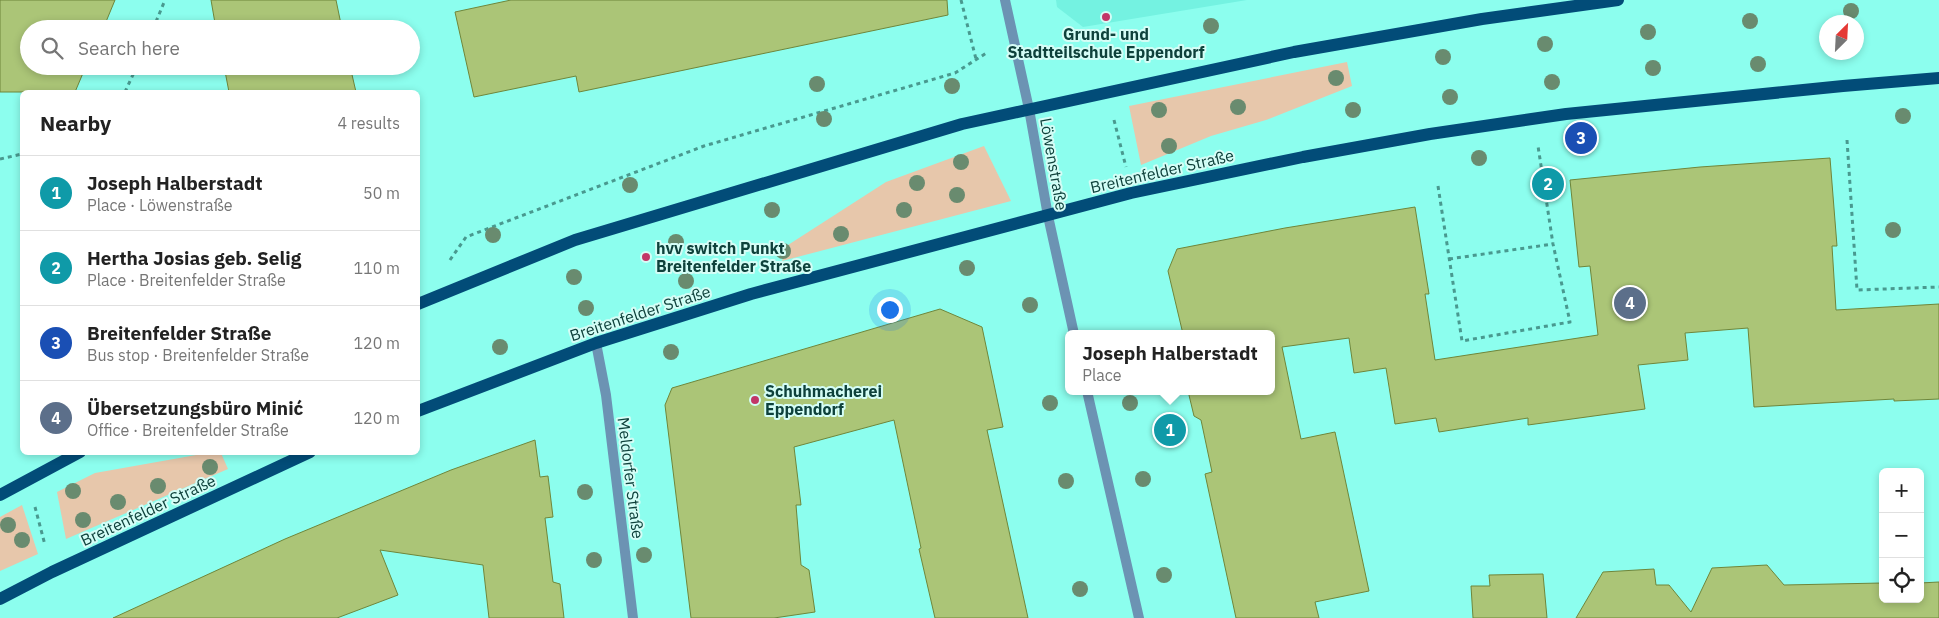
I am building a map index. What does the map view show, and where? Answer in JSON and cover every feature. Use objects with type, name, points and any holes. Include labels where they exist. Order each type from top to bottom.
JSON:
[{"type":"main road","points":[[420,303],[575,240],[962,124],[1294,52],[1482,19],[1618,0]]},
{"type":"main road","name":"Breitenfelder Straße","points":[[420,410],[596,342],[751,294],[1132,193],[1303,156],[1430,134],[1566,114],[1939,78]]},
{"type":"main road","points":[[0,495],[74,455]]},
{"type":"main road","name":"Breitenfelder Straße","points":[[0,599],[52,572],[304,455]]},
{"type":"street","name":"Löwenstraße","points":[[1005,0],[1029,109],[1048,216],[1073,330]]},
{"type":"street","name":"Meldorfer Straße","points":[[596,342],[606,396],[634,618]]},
{"type":"street","points":[[1088,395],[1139,618]]},
{"type":"path","points":[[157,20],[165,0]]},
{"type":"path","points":[[961,0],[976,59]]},
{"type":"path","points":[[449,261],[466,237],[704,146],[954,73],[1012,37]]},
{"type":"path","points":[[126,90],[133,75]]},
{"type":"path","points":[[1112,111],[1126,170]]},
{"type":"path","points":[[1847,140],[1857,290],[1939,287]]},
{"type":"path","points":[[1438,186],[1462,341],[1570,322],[1553,244],[1538,143]]},
{"type":"path","points":[[0,159],[20,154]]},
{"type":"path","points":[[1449,259],[1553,244]]},
{"type":"path","points":[[28,480],[52,572]]},
{"type":"shaded area","name":"Grund- und Stadtteilschule Eppendorf","points":[[1056,0],[1247,0],[1083,27],[1057,7]]},
{"type":"shaded area","points":[[1347,62],[1352,86],[1266,120],[1211,136],[1141,165],[1129,106]]},
{"type":"shaded area","points":[[984,146],[1011,201],[782,261],[788,245],[886,182]]},
{"type":"shaded area","points":[[196,455],[222,455],[228,469],[66,539],[57,492],[95,473]]},
{"type":"shaded area","points":[[22,505],[38,554],[0,571],[0,517]]},
{"type":"building","points":[[0,0],[115,0],[107,20],[20,20],[20,75],[82,75],[76,90],[0,92]]},
{"type":"building","points":[[211,0],[336,0],[340,20],[214,20]]},
{"type":"building","points":[[511,0],[947,0],[948,15],[579,92],[576,76],[474,97],[455,12]]},
{"type":"building","points":[[226,75],[352,75],[356,90],[229,90]]},
{"type":"building","points":[[1830,158],[1837,246],[1832,246],[1836,310],[1939,304],[1939,399],[1894,401],[1894,399],[1754,407],[1748,328],[1685,333],[1688,360],[1638,365],[1645,409],[1528,425],[1528,418],[1439,432],[1436,418],[1395,424],[1386,368],[1354,373],[1349,338],[1282,347],[1301,439],[1335,432],[1369,591],[1315,602],[1319,618],[1236,618],[1205,474],[1212,472],[1201,420],[1194,416],[1189,395],[1275,395],[1275,330],[1182,330],[1168,271],[1177,249],[1285,228],[1415,207],[1429,294],[1425,294],[1435,360],[1598,335],[1590,266],[1579,267],[1570,180],[1700,167]]},
{"type":"building","points":[[940,309],[982,327],[1003,427],[987,430],[1028,618],[935,618],[919,549],[921,548],[894,420],[794,447],[801,505],[796,505],[801,565],[809,570],[815,612],[774,618],[691,618],[665,405],[672,388]]},
{"type":"building","points":[[535,440],[540,477],[548,476],[553,517],[545,518],[553,582],[560,584],[564,618],[489,618],[483,565],[380,550],[398,595],[337,618],[113,618],[285,539],[451,470]]},
{"type":"building","points":[[1767,565],[1784,585],[1879,583],[1879,603],[1924,603],[1924,583],[1939,582],[1939,618],[1576,618],[1603,572],[1654,569],[1656,585],[1669,585],[1691,612],[1712,568]]},
{"type":"building","points":[[1543,574],[1547,618],[1473,618],[1471,586],[1490,586],[1489,575]]},
{"type":"place","name":"Grund- und Stadtteilschule Eppendorf","points":[[1106,17]]},
{"type":"place","name":"Breitenfelder Straße","points":[[1581,138]]},
{"type":"place","name":"Hertha Josias geb. Selig","points":[[1548,184]]},
{"type":"place","name":"hvv switch Punkt Breitenfelder Straße","points":[[646,257]]},
{"type":"place","name":"Übersetzungsbüro Minić","points":[[1630,303]]},
{"type":"place","name":"Schuhmacherei Eppendorf","points":[[755,400]]},
{"type":"place","name":"Joseph Halberstadt","points":[[1170,430]]}]
